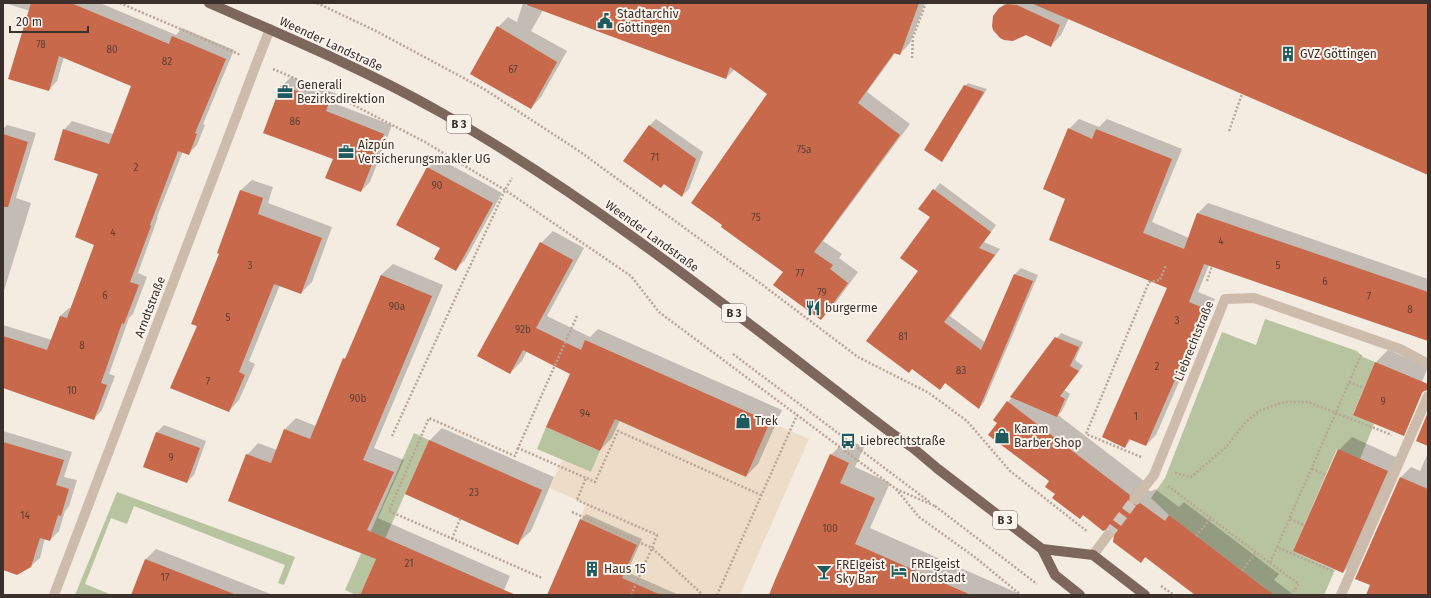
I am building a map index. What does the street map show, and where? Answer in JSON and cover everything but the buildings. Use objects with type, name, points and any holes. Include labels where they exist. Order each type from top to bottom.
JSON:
[{"type":"main road","name":"Weender Landstraße","points":[[209,3],[336,59],[410,96],[522,162],[594,210],[677,270],[913,448],[1042,550],[1055,574],[1080,595]]},
{"type":"main road","points":[[1042,550],[1093,555],[1140,594]]},
{"type":"street","name":"Arndtstraße","points":[[54,595],[256,62],[270,30]]},
{"type":"street","name":"Liebrechtstraße","points":[[1136,499],[1154,475],[1225,299],[1254,298],[1369,338],[1400,350],[1428,364]]},
{"type":"street","points":[[1341,595],[1428,396]]},
{"type":"street","points":[[1093,555],[1105,539]]},
{"type":"path","points":[[120,3],[338,97],[418,138],[505,190],[631,276],[659,312],[896,489],[935,506]]},
{"type":"path","points":[[317,3],[376,31],[484,89],[579,151],[756,280],[858,357],[929,393],[967,421],[1010,471],[1105,539]]},
{"type":"path","points":[[912,58],[913,37],[926,3]]},
{"type":"path","points":[[1229,131],[1242,94]]},
{"type":"path","points":[[392,436],[505,190],[522,162]]},
{"type":"path","points":[[1158,464],[1086,434],[1149,282],[1160,280],[1166,265]]},
{"type":"path","points":[[1206,281],[1212,266]]},
{"type":"path","points":[[542,578],[388,511],[429,418],[514,456],[577,316]]},
{"type":"path","points":[[1270,563],[1369,338]]},
{"type":"path","points":[[733,354],[1041,586]]},
{"type":"path","points":[[1350,382],[1364,388]]},
{"type":"path","points":[[1154,475],[1165,471],[1191,477],[1227,446],[1245,423],[1254,415],[1259,411],[1284,402],[1308,402],[1337,412],[1408,441]]},
{"type":"path","points":[[717,595],[797,415]]},
{"type":"path","points":[[518,448],[595,482],[618,432],[761,495]]},
{"type":"path","points":[[1312,469],[1326,475]]},
{"type":"path","points":[[1154,475],[1299,584],[1291,595]]},
{"type":"path","points":[[586,478],[577,500],[657,535],[631,595]]},
{"type":"path","points":[[896,489],[919,517],[976,558],[1021,595]]},
{"type":"path","points":[[572,512],[652,548],[702,595]]},
{"type":"path","points":[[1196,536],[1211,518]]},
{"type":"path","points":[[452,539],[460,519]]},
{"type":"path","points":[[1290,519],[1304,526]]},
{"type":"path","points":[[602,530],[604,526]]},
{"type":"path","points":[[1277,547],[1348,578]]},
{"type":"path","points":[[1242,571],[1256,552]]},
{"type":"green space","points":[[1265,319],[1357,351],[1363,357],[1375,362],[1353,414],[1374,424],[1360,459],[1337,449],[1293,551],[1335,570],[1324,595],[1261,595],[1265,588],[1169,515],[1151,498],[1165,478],[1222,332],[1256,345]]},
{"type":"green space","points":[[546,427],[600,451],[591,472],[537,449]]},
{"type":"green space","points":[[414,433],[429,440],[360,595],[356,595],[345,590]]},
{"type":"green space","points":[[117,492],[295,557],[284,585],[278,583],[285,565],[134,506],[127,524],[111,518],[85,584],[112,595],[75,595]]},
{"type":"shaded area","points":[[615,419],[746,477],[770,422],[809,439],[740,595],[615,595],[637,545],[580,519],[586,504],[550,488],[562,460],[591,472]]},
{"type":"tunnel","points":[[1108,535],[1135,499]]},
{"type":"place","name":"Stadtarchiv Göttingen","points":[[605,21]]},
{"type":"place","name":"GVZ Göttingen","points":[[1288,54]]},
{"type":"place","name":"Generali Bezirksdirektion","points":[[285,92]]},
{"type":"place","name":"Aizpún Versicherungsmakler UG","points":[[346,152]]},
{"type":"place","name":"burgerme","points":[[813,308]]},
{"type":"place","name":"Trek","points":[[743,421]]},
{"type":"place","name":"Karam Barber Shop","points":[[1002,436]]},
{"type":"place","name":"Liebrechtstraße","points":[[848,441]]},
{"type":"place","name":"Haus 15","points":[[592,569]]},
{"type":"place","name":"FREIgeist Nordstadt","points":[[899,571]]},
{"type":"place","name":"FREIgeist Sky Bar","points":[[824,572]]}]
